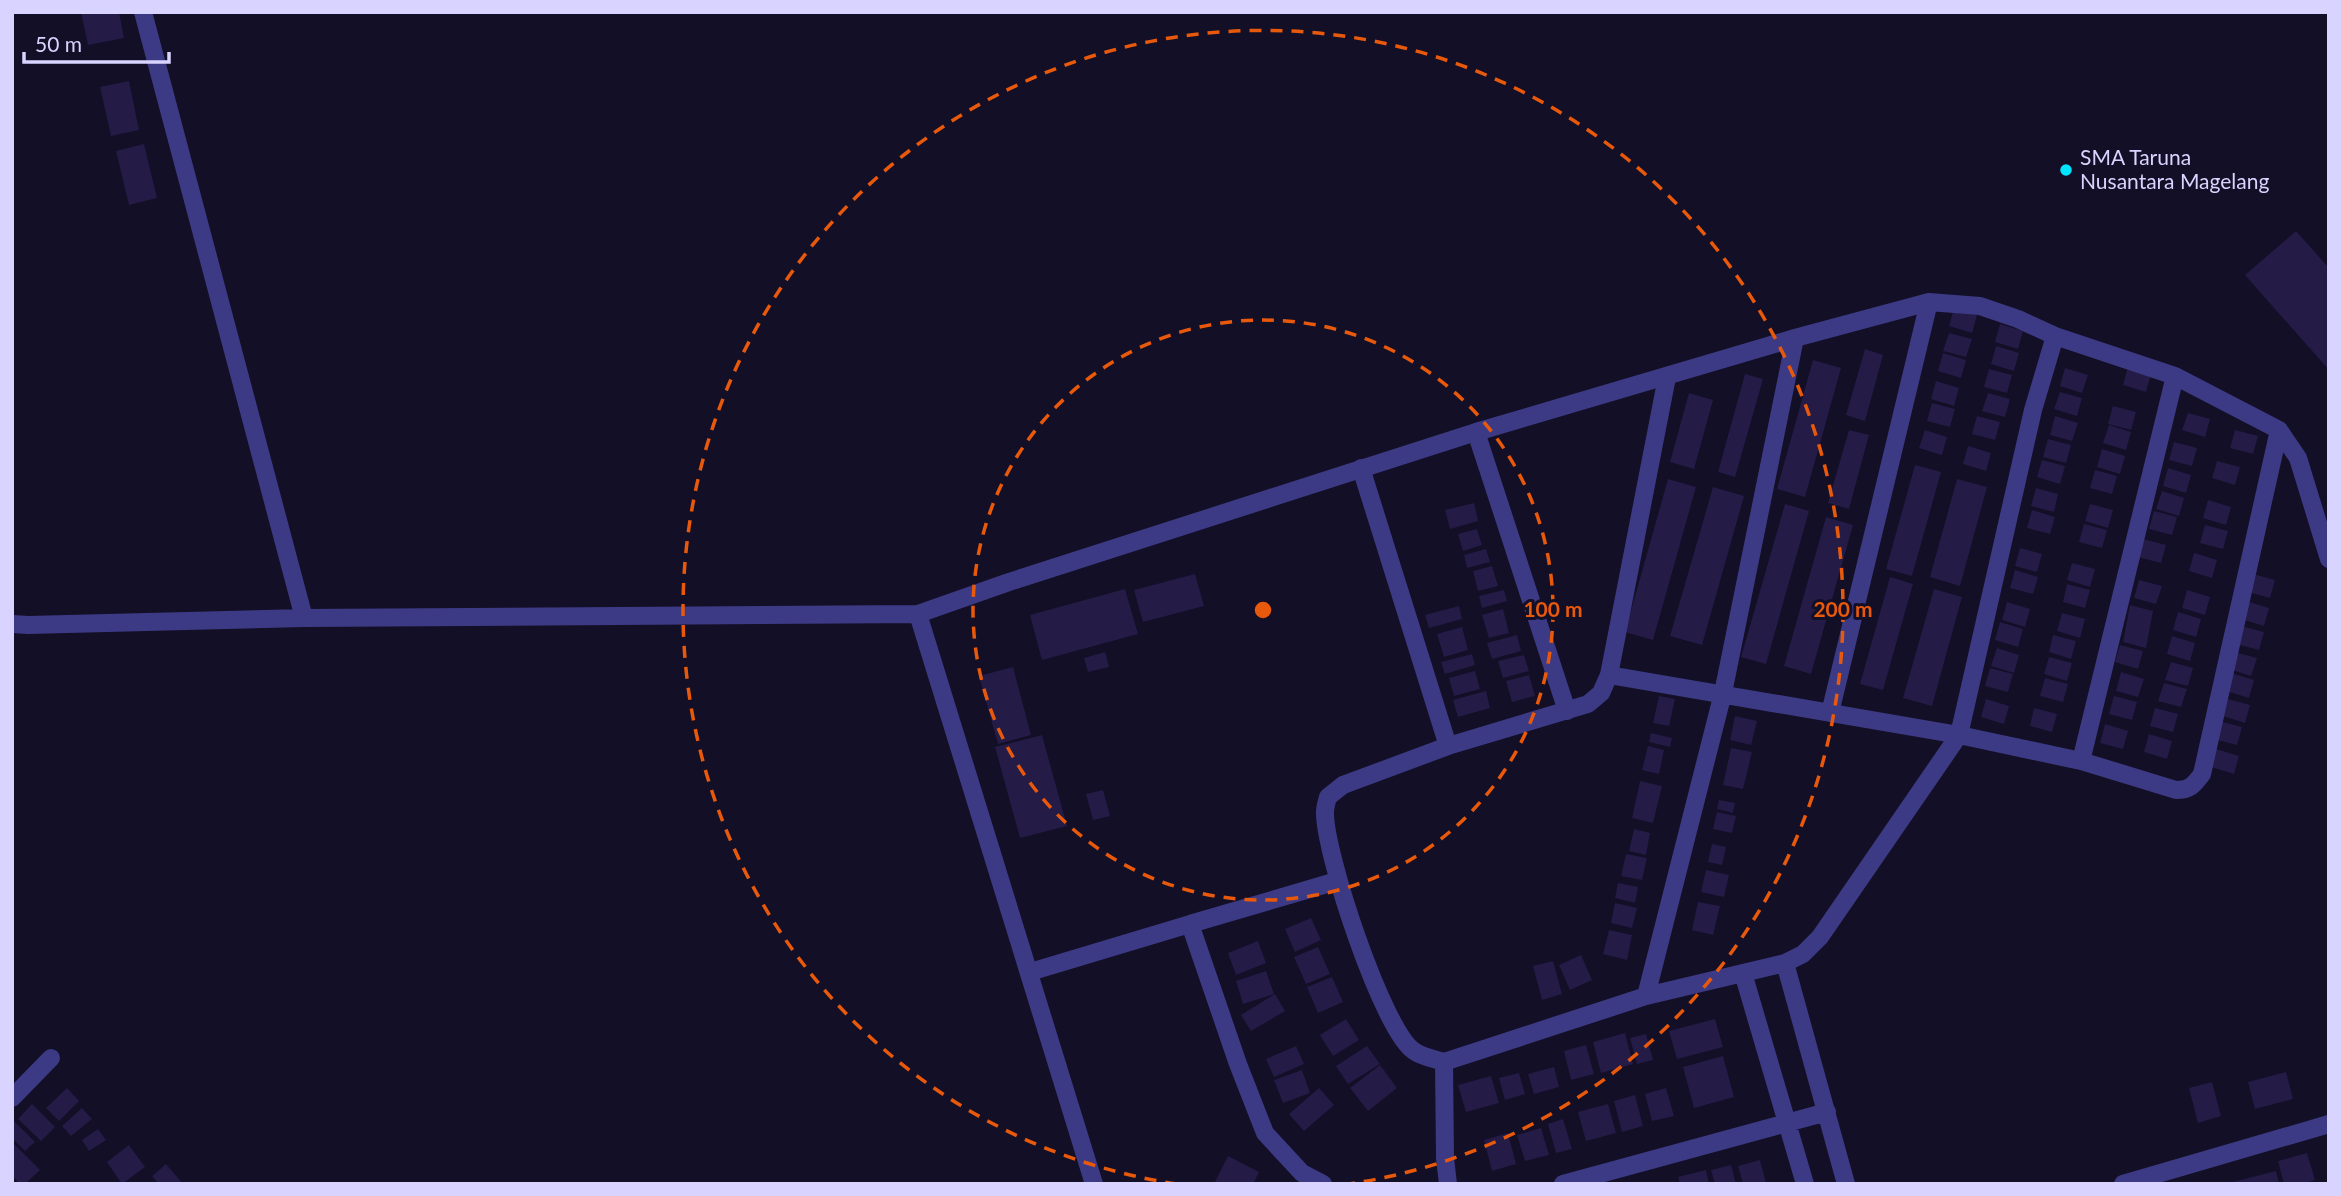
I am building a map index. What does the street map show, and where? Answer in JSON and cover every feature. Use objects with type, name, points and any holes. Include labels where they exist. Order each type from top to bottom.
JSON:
[{"type":"street","points":[[143,12],[304,618]]},
{"type":"street","points":[[12,624],[304,618],[918,614],[1476,432],[1795,338],[1929,302],[1980,306],[2055,336],[2175,376],[2278,430],[2298,458],[2329,559]]},
{"type":"street","points":[[1830,713],[1929,302]]},
{"type":"street","points":[[1667,377],[1609,675],[1601,692],[1588,704],[1448,746],[1343,785],[1328,797],[1325,812],[1337,881],[1383,1005],[1397,1033],[1414,1052],[1444,1062],[1646,996],[1785,963],[1803,954],[1820,937],[1959,736],[2033,410],[2055,336]]},
{"type":"street","points":[[1646,996],[1723,693],[1795,338]]},
{"type":"street","points":[[2081,761],[2175,376]]},
{"type":"street","points":[[1609,675],[1959,736],[2081,761],[2176,790],[2192,787],[2202,774],[2278,430]]},
{"type":"street","points":[[1476,432],[1567,711]]},
{"type":"street","points":[[1362,468],[1448,746]]},
{"type":"street","points":[[918,614],[1094,1184]]},
{"type":"street","points":[[1030,972],[1337,881]]},
{"type":"street","points":[[1190,924],[1238,1064],[1265,1133],[1302,1173],[1323,1184]]},
{"type":"street","points":[[1785,963],[1846,1184]]},
{"type":"street","points":[[1743,973],[1805,1184]]},
{"type":"street","points":[[12,1097],[51,1058]]},
{"type":"street","points":[[1444,1062],[1445,1158],[1448,1184]]},
{"type":"street","points":[[1563,1184],[1827,1112]]},
{"type":"street","points":[[2123,1184],[2329,1124]]},
{"type":"building","points":[[81,12],[119,12],[124,38],[88,45]]},
{"type":"building","points":[[129,81],[139,130],[111,136],[100,87]]},
{"type":"building","points":[[144,144],[157,198],[129,205],[116,151]]},
{"type":"building","points":[[2296,231],[2329,268],[2329,370],[2245,275]]},
{"type":"building","points":[[1954,308],[1977,315],[1972,333],[1949,326]]},
{"type":"building","points":[[2000,324],[2023,331],[2018,349],[1995,342]]},
{"type":"building","points":[[1949,333],[1972,339],[1966,357],[1943,351]]},
{"type":"building","points":[[1996,346],[2019,353],[2014,371],[1991,364]]},
{"type":"building","points":[[1865,349],[1883,355],[1865,421],[1846,415]]},
{"type":"building","points":[[1943,353],[1966,360],[1961,378],[1938,371]]},
{"type":"building","points":[[1813,360],[1841,368],[1805,497],[1777,489]]},
{"type":"building","points":[[2128,367],[2151,374],[2146,392],[2123,385]]},
{"type":"building","points":[[2065,368],[2088,375],[2082,393],[2060,386]]},
{"type":"building","points":[[1989,369],[2012,375],[2007,393],[1984,387]]},
{"type":"building","points":[[1745,374],[1763,379],[1735,477],[1718,472]]},
{"type":"building","points":[[1936,381],[1959,388],[1954,406],[1931,399]]},
{"type":"building","points":[[2060,392],[2082,398],[2077,416],[2054,409]]},
{"type":"building","points":[[1689,393],[1713,400],[1694,469],[1670,462]]},
{"type":"building","points":[[1988,393],[2010,399],[2005,417],[1982,411]]},
{"type":"building","points":[[1932,403],[1955,409],[1950,427],[1927,421]]},
{"type":"building","points":[[2113,406],[2136,412],[2131,430],[2108,424]]},
{"type":"building","points":[[2188,413],[2210,419],[2205,437],[2182,430]]},
{"type":"building","points":[[1977,416],[2000,422],[1995,440],[1972,434]]},
{"type":"building","points":[[2055,416],[2078,423],[2072,441],[2050,435]]},
{"type":"building","points":[[2109,425],[2131,432],[2126,450],[2103,443]]},
{"type":"building","points":[[1849,430],[1869,435],[1849,509],[1828,503]]},
{"type":"building","points":[[1925,430],[1947,437],[1942,455],[1919,448]]},
{"type":"building","points":[[2235,430],[2258,436],[2253,454],[2230,448]]},
{"type":"building","points":[[2048,439],[2071,445],[2066,463],[2043,457]]},
{"type":"building","points":[[2174,442],[2197,448],[2192,466],[2169,460]]},
{"type":"building","points":[[1968,446],[1991,453],[1986,471],[1963,464]]},
{"type":"building","points":[[2102,449],[2125,456],[2120,474],[2097,467]]},
{"type":"building","points":[[2042,460],[2065,466],[2060,484],[2037,477]]},
{"type":"building","points":[[2217,461],[2240,467],[2235,485],[2212,478]]},
{"type":"building","points":[[1915,465],[1941,472],[1912,576],[1886,569]]},
{"type":"building","points":[[2168,468],[2191,475],[2186,493],[2163,486]]},
{"type":"building","points":[[2095,470],[2117,476],[2112,494],[2090,488]]},
{"type":"building","points":[[1668,479],[1696,487],[1653,640],[1625,632]]},
{"type":"building","points":[[1957,479],[1987,487],[1960,586],[1930,577]]},
{"type":"building","points":[[1713,487],[1744,496],[1702,645],[1670,636]]},
{"type":"building","points":[[2036,488],[2058,494],[2054,512],[2031,506]]},
{"type":"building","points":[[2162,491],[2184,498],[2179,516],[2156,509]]},
{"type":"building","points":[[2208,500],[2231,507],[2226,525],[2203,518]]},
{"type":"building","points":[[1474,503],[1478,521],[1450,529],[1445,510]]},
{"type":"building","points":[[1785,504],[1809,511],[1766,664],[1741,657]]},
{"type":"building","points":[[2090,504],[2113,510],[2108,528],[2085,521]]},
{"type":"building","points":[[2032,510],[2055,517],[2050,534],[2027,528]]},
{"type":"building","points":[[2154,511],[2177,517],[2172,535],[2149,529]]},
{"type":"building","points":[[1826,517],[1853,525],[1811,674],[1784,666]]},
{"type":"building","points":[[2084,524],[2107,530],[2102,548],[2079,542]]},
{"type":"building","points":[[2205,525],[2228,531],[2223,549],[2200,543]]},
{"type":"building","points":[[1477,529],[1482,545],[1463,551],[1458,534]]},
{"type":"building","points":[[2143,539],[2166,545],[2161,563],[2138,557]]},
{"type":"building","points":[[2020,548],[2042,554],[2037,572],[2015,566]]},
{"type":"building","points":[[1486,549],[1490,562],[1467,568],[1464,555]]},
{"type":"building","points":[[2194,553],[2217,560],[2212,578],[2189,571]]},
{"type":"building","points":[[2072,563],[2095,569],[2090,587],[2067,580]]},
{"type":"building","points":[[1492,566],[1498,586],[1478,591],[1473,571]]},
{"type":"building","points":[[2015,570],[2038,577],[2033,594],[2010,588]]},
{"type":"building","points":[[1195,574],[1204,606],[1143,622],[1134,590]]},
{"type":"building","points":[[2253,574],[2275,580],[2270,598],[2248,592]]},
{"type":"building","points":[[1890,577],[1913,584],[1883,690],[1860,684]]},
{"type":"building","points":[[2139,580],[2162,586],[2156,604],[2134,598]]},
{"type":"building","points":[[2067,584],[2090,590],[2085,608],[2063,602]]},
{"type":"building","points":[[1125,589],[1138,634],[1042,660],[1030,615]]},
{"type":"building","points":[[1934,589],[1962,597],[1932,706],[1903,698]]},
{"type":"building","points":[[1504,590],[1507,601],[1482,608],[1479,596]]},
{"type":"building","points":[[2187,590],[2210,597],[2205,615],[2182,608]]},
{"type":"building","points":[[2246,601],[2269,608],[2264,626],[2241,619]]},
{"type":"building","points":[[2007,602],[2030,609],[2025,627],[2002,620]]},
{"type":"building","points":[[2130,605],[2153,611],[2146,648],[2123,642]]},
{"type":"building","points":[[1459,606],[1462,619],[1429,628],[1425,615]]},
{"type":"building","points":[[1503,609],[1509,633],[1489,638],[1482,615]]},
{"type":"building","points":[[2178,612],[2201,619],[2196,637],[2173,630]]},
{"type":"building","points":[[2062,613],[2085,619],[2080,638],[2057,631]]},
{"type":"building","points":[[2000,622],[2023,629],[2018,647],[1995,640]]},
{"type":"building","points":[[2241,626],[2264,632],[2259,650],[2236,644]]},
{"type":"building","points":[[1462,627],[1468,650],[1444,657],[1437,634]]},
{"type":"building","points":[[1517,635],[1521,651],[1492,659],[1487,643]]},
{"type":"building","points":[[2053,635],[2076,641],[2071,659],[2049,652]]},
{"type":"building","points":[[2172,636],[2195,643],[2190,661],[2167,654]]},
{"type":"building","points":[[2120,645],[2143,651],[2138,669],[2115,662]]},
{"type":"building","points":[[1997,648],[2019,655],[2014,673],[1991,666]]},
{"type":"building","points":[[1105,652],[1109,667],[1088,672],[1084,658]]},
{"type":"building","points":[[2234,652],[2257,658],[2251,676],[2229,669]]},
{"type":"building","points":[[1472,654],[1475,665],[1445,674],[1441,662]]},
{"type":"building","points":[[1524,655],[1529,671],[1503,678],[1498,661]]},
{"type":"building","points":[[2049,657],[2072,663],[2067,681],[2044,674]]},
{"type":"building","points":[[2171,662],[2193,668],[2188,686],[2165,680]]},
{"type":"building","points":[[1013,667],[1031,735],[998,744],[979,676]]},
{"type":"building","points":[[1990,668],[2013,674],[2008,692],[1985,686]]},
{"type":"building","points":[[1475,671],[1480,689],[1454,696],[1449,678]]},
{"type":"building","points":[[2121,672],[2144,679],[2138,697],[2116,691]]},
{"type":"building","points":[[2231,673],[2254,680],[2249,698],[2226,691]]},
{"type":"building","points":[[1529,675],[1535,696],[1512,702],[1506,681]]},
{"type":"building","points":[[2045,678],[2068,684],[2063,702],[2040,696]]},
{"type":"building","points":[[2164,683],[2187,689],[2181,707],[2158,701]]},
{"type":"building","points":[[1486,691],[1490,708],[1458,717],[1453,700]]},
{"type":"building","points":[[1659,696],[1675,699],[1669,726],[1653,723]]},
{"type":"building","points":[[2114,696],[2137,702],[2132,720],[2109,714]]},
{"type":"building","points":[[1986,699],[2009,706],[2004,724],[1981,717]]},
{"type":"building","points":[[2228,699],[2250,705],[2245,723],[2223,716]]},
{"type":"building","points":[[2034,708],[2057,714],[2052,732],[2030,726]]},
{"type":"building","points":[[2155,708],[2178,714],[2173,732],[2150,726]]},
{"type":"building","points":[[1735,716],[1757,721],[1751,745],[1730,740]]},
{"type":"building","points":[[2219,721],[2242,727],[2237,745],[2214,739]]},
{"type":"building","points":[[2105,724],[2128,731],[2123,749],[2100,743]]},
{"type":"building","points":[[1651,733],[1672,738],[1670,747],[1649,742]]},
{"type":"building","points":[[2149,734],[2172,741],[2167,759],[2144,752]]},
{"type":"building","points":[[1042,735],[1067,826],[1020,838],[995,747]]},
{"type":"building","points":[[1648,746],[1664,750],[1659,774],[1642,770]]},
{"type":"building","points":[[1731,748],[1752,752],[1743,789],[1723,785]]},
{"type":"building","points":[[2216,749],[2239,756],[2234,774],[2211,767]]},
{"type":"building","points":[[1640,781],[1662,786],[1653,823],[1632,818]]},
{"type":"building","points":[[1103,790],[1110,816],[1093,820],[1086,794]]},
{"type":"building","points":[[1719,800],[1735,803],[1733,813],[1717,809]]},
{"type":"building","points":[[1717,812],[1736,816],[1732,833],[1713,829]]},
{"type":"building","points":[[1634,829],[1650,833],[1646,855],[1629,851]]},
{"type":"building","points":[[1712,844],[1726,847],[1722,865],[1708,862]]},
{"type":"building","points":[[1626,854],[1647,858],[1642,880],[1621,876]]},
{"type":"building","points":[[1706,870],[1729,875],[1724,897],[1701,892]]},
{"type":"building","points":[[1618,883],[1638,887],[1635,903],[1615,898]]},
{"type":"building","points":[[1698,902],[1720,906],[1713,935],[1692,930]]},
{"type":"building","points":[[1615,903],[1637,908],[1632,928],[1611,923]]},
{"type":"building","points":[[1311,918],[1321,940],[1295,952],[1285,929]]},
{"type":"building","points":[[1609,930],[1632,935],[1627,960],[1603,954]]},
{"type":"building","points":[[1258,941],[1266,963],[1236,975],[1228,953]]},
{"type":"building","points":[[1318,947],[1330,974],[1306,984],[1294,957]]},
{"type":"building","points":[[1581,955],[1592,980],[1570,990],[1559,965]]},
{"type":"building","points":[[1553,961],[1562,994],[1542,1000],[1533,966]]},
{"type":"building","points":[[1266,971],[1274,994],[1243,1004],[1236,981]]},
{"type":"building","points":[[1332,977],[1343,1002],[1318,1013],[1307,987]]},
{"type":"building","points":[[1275,994],[1285,1011],[1251,1031],[1241,1015]]},
{"type":"building","points":[[1346,1019],[1359,1040],[1333,1056],[1320,1035]]},
{"type":"building","points":[[1715,1019],[1723,1047],[1677,1059],[1669,1031]]},
{"type":"building","points":[[1625,1033],[1633,1064],[1601,1073],[1593,1042]]},
{"type":"building","points":[[1646,1034],[1653,1060],[1637,1064],[1630,1038]]},
{"type":"building","points":[[1586,1045],[1594,1074],[1571,1080],[1564,1051]]},
{"type":"building","points":[[1296,1046],[1304,1064],[1274,1077],[1266,1059]]},
{"type":"building","points":[[1367,1046],[1380,1064],[1348,1084],[1336,1066]]},
{"type":"building","points":[[1723,1056],[1734,1097],[1694,1108],[1683,1067]]},
{"type":"building","points":[[1380,1065],[1397,1088],[1368,1111],[1350,1088]]},
{"type":"building","points":[[1554,1067],[1559,1087],[1534,1094],[1528,1074]]},
{"type":"building","points":[[1302,1070],[1310,1093],[1283,1103],[1274,1080]]},
{"type":"building","points":[[2286,1072],[2293,1099],[2255,1109],[2248,1082]]},
{"type":"building","points":[[1519,1073],[1525,1094],[1505,1100],[1499,1078]]},
{"type":"building","points":[[1491,1076],[1499,1103],[1466,1112],[1458,1085]]},
{"type":"building","points":[[2212,1082],[2221,1116],[2198,1123],[2189,1088]]},
{"type":"building","points":[[67,1088],[79,1101],[59,1121],[46,1108]]},
{"type":"building","points":[[1319,1088],[1334,1105],[1304,1131],[1289,1114]]},
{"type":"building","points":[[1666,1088],[1674,1116],[1652,1121],[1645,1094]]},
{"type":"building","points":[[1635,1095],[1643,1126],[1622,1132],[1614,1101]]},
{"type":"building","points":[[32,1104],[55,1127],[41,1141],[18,1119]]},
{"type":"building","points":[[1608,1104],[1616,1133],[1586,1141],[1578,1112]]},
{"type":"building","points":[[82,1108],[92,1119],[71,1136],[62,1126]]},
{"type":"building","points":[[12,1119],[35,1142],[25,1151],[12,1138]]},
{"type":"building","points":[[1563,1119],[1572,1149],[1556,1153],[1548,1124]]},
{"type":"building","points":[[1541,1128],[1549,1155],[1525,1161],[1517,1135]]},
{"type":"building","points":[[98,1129],[106,1140],[89,1151],[82,1140]]},
{"type":"building","points":[[1508,1133],[1516,1164],[1492,1171],[1484,1140]]},
{"type":"building","points":[[12,1142],[40,1170],[25,1184],[20,1184],[12,1176]]},
{"type":"building","points":[[129,1145],[145,1167],[122,1184],[107,1162]]},
{"type":"building","points":[[2307,1153],[2315,1180],[2302,1184],[2284,1184],[2278,1161]]},
{"type":"building","points":[[1228,1156],[1259,1172],[1253,1184],[1214,1184]]},
{"type":"building","points":[[1760,1160],[1766,1183],[1743,1184],[1738,1166]]},
{"type":"building","points":[[166,1164],[183,1184],[159,1184],[152,1176]]},
{"type":"building","points":[[1731,1165],[1736,1184],[1715,1184],[1711,1170]]},
{"type":"building","points":[[1706,1170],[1709,1184],[1680,1184],[1678,1177]]},
{"type":"building","points":[[2276,1171],[2279,1184],[2229,1183]]},
{"type":"place","name":"SMA Taruna Nusantara Magelang","points":[[2066,170]]}]
